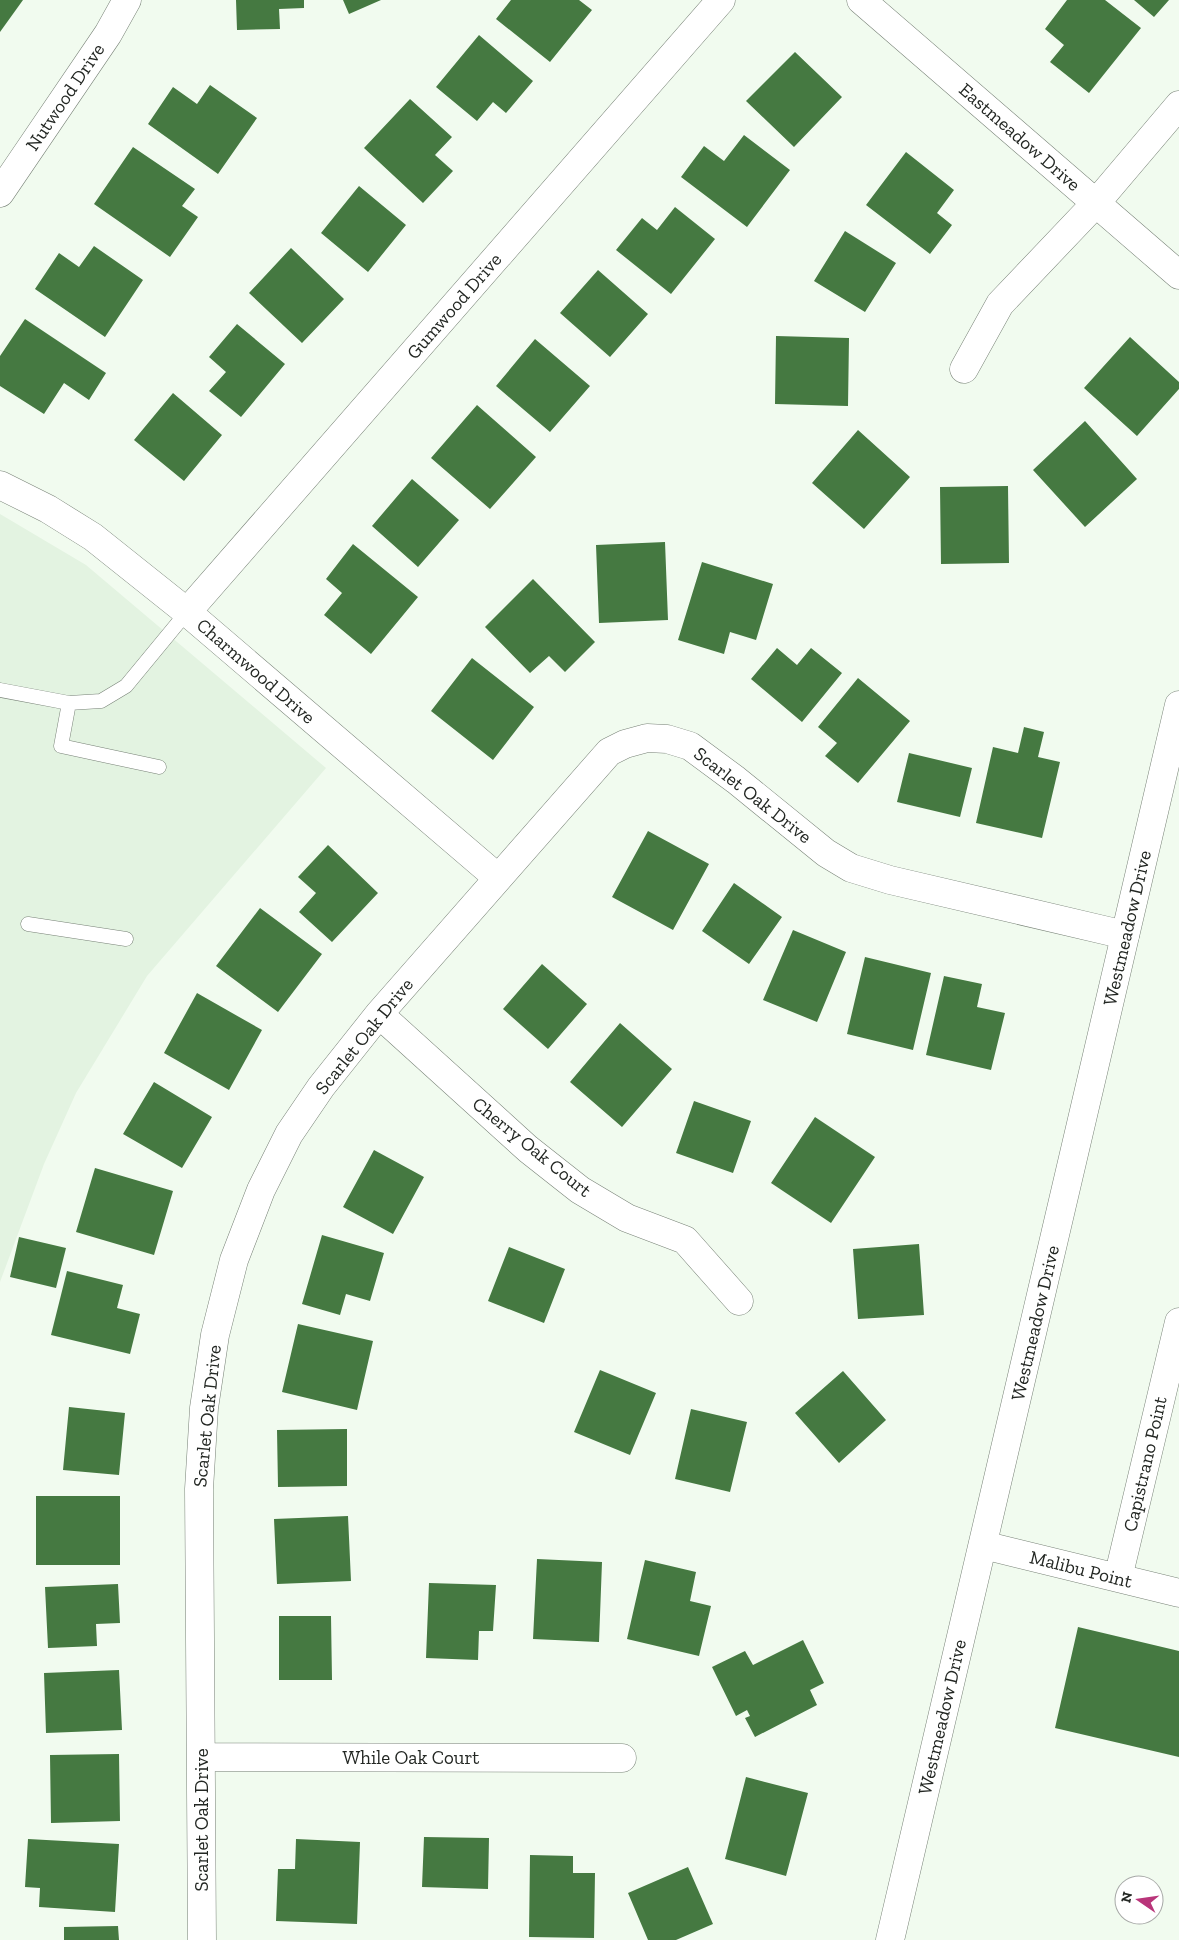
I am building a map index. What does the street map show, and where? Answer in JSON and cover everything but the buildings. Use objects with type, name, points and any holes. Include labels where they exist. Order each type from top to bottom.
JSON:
[{"type":"street","name":"Nutwood Drive","points":[[0,193],[108,34],[127,0]]},
{"type":"street","name":"Gumwood Drive","points":[[187,612],[721,0]]},
{"type":"street","name":"Eastmeadow Drive","points":[[861,0],[1179,275]]},
{"type":"street","points":[[964,369],[1000,304],[1096,203],[1179,105]]},
{"type":"street","name":"Charmwood Drive","points":[[0,485],[48,509],[93,537],[187,612],[498,878]]},
{"type":"street","name":"Westmeadow Drive","points":[[890,1940],[1179,705]]},
{"type":"street","name":"Scarlet Oak Drive","points":[[202,1940],[198,1489],[204,1408],[215,1335],[234,1260],[261,1190],[289,1134],[321,1087],[378,1014],[609,752],[625,744],[647,738],[667,739],[690,746],[736,780],[826,853],[851,868],[890,880],[1125,935]]},
{"type":"street","name":"Cherry Oak Court","points":[[378,1014],[528,1149],[580,1190],[627,1218],[685,1240],[739,1301]]},
{"type":"street","name":"Capistrano Point","points":[[1118,1578],[1179,1322]]},
{"type":"street","name":"Malibu Point","points":[[983,1544],[1179,1592]]},
{"type":"street","name":"While Oak Court","points":[[201,1757],[622,1758]]},
{"type":"lane","points":[[0,690],[69,703],[100,700],[126,686],[187,612]]},
{"type":"lane","points":[[69,703],[61,746],[158,767]]},
{"type":"lane","points":[[28,924],[126,939]]},
{"type":"shaded area","points":[[0,514],[86,565],[326,768],[147,976],[76,1093],[44,1164],[0,1282]]}]
